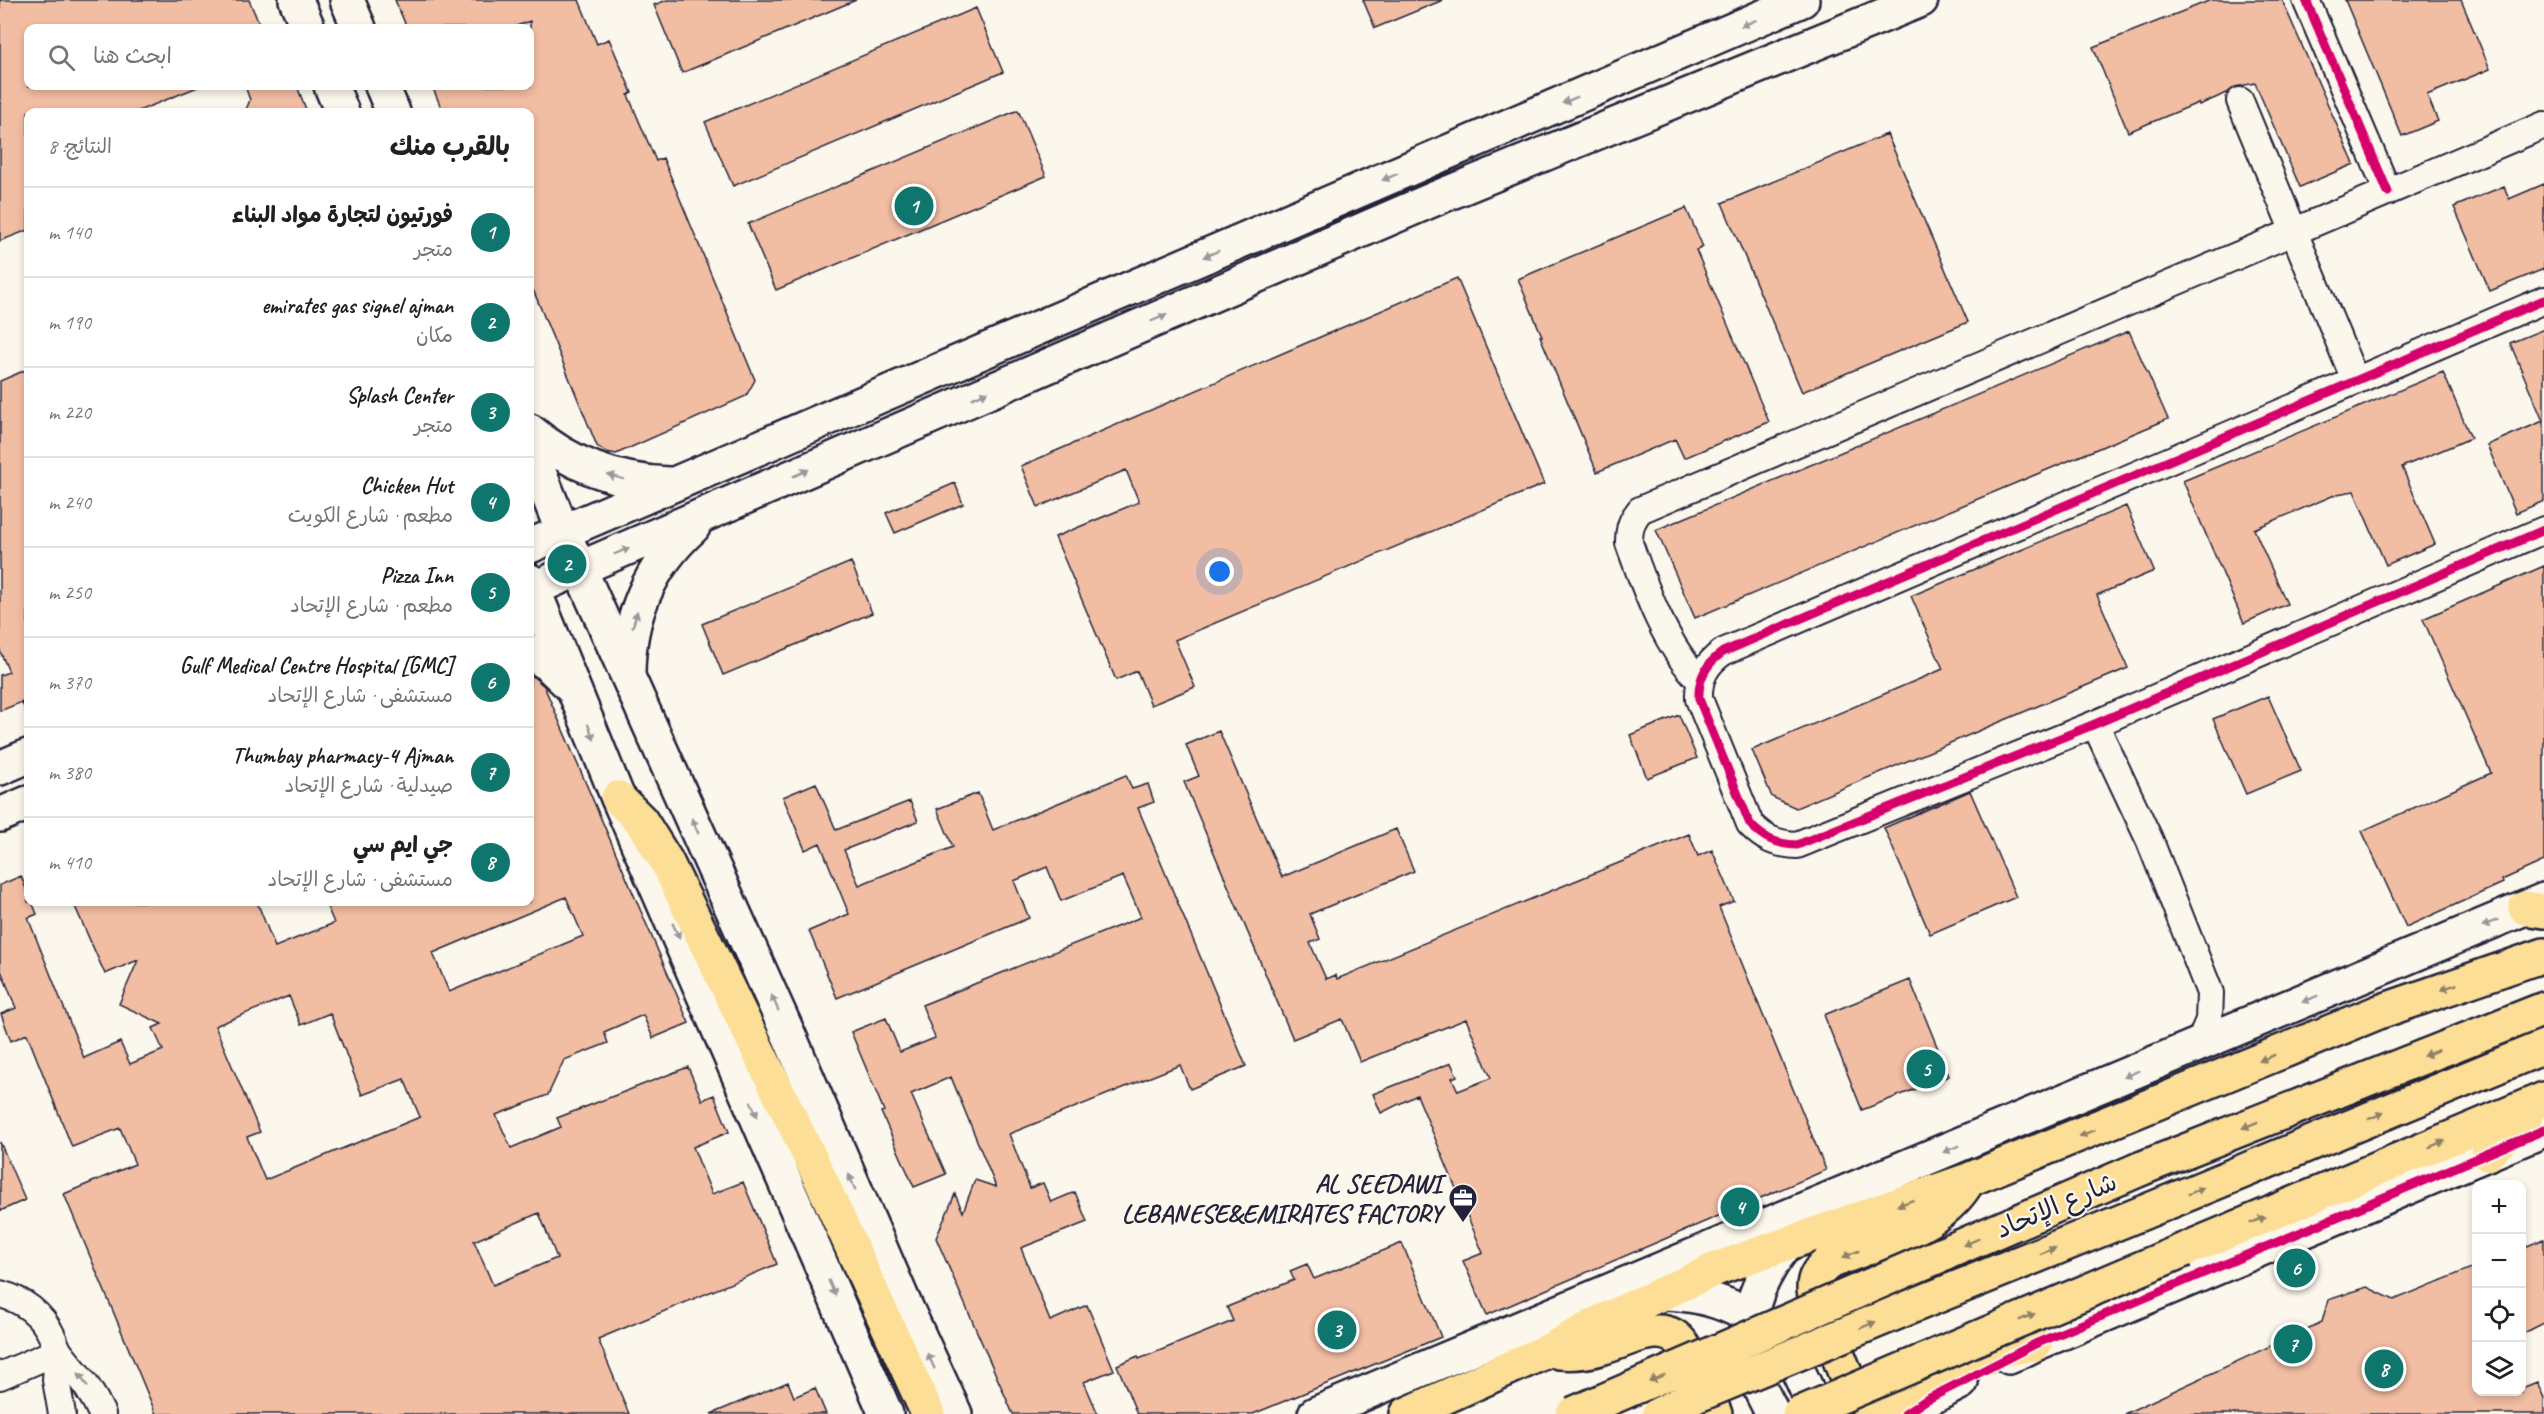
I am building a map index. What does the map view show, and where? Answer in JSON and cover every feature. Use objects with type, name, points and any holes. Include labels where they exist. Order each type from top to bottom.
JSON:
[{"type":"main road","points":[[296,0],[306,24]]},
{"type":"main road","points":[[347,0],[357,24]]},
{"type":"main road","points":[[534,544],[1802,0]]},
{"type":"main road","points":[[534,585],[580,569],[709,514],[1434,199],[1921,0]]},
{"type":"main road","points":[[333,90],[340,108]]},
{"type":"main road","points":[[384,90],[391,108]]},
{"type":"main road","points":[[534,434],[557,452],[602,473],[625,480],[674,484]]},
{"type":"main road","points":[[534,460],[563,532],[791,1040],[904,1303],[955,1414]]},
{"type":"main road","points":[[628,677],[631,635],[643,595],[664,558],[677,542],[709,514]]},
{"type":"main road","points":[[534,593],[618,798],[886,1414]]},
{"type":"main road","points":[[534,655],[548,664],[574,690]]},
{"type":"main road","points":[[0,768],[24,758]]},
{"type":"main road","points":[[618,798],[640,821],[666,861],[819,1178],[928,1414]]},
{"type":"main road","points":[[0,815],[24,805]]},
{"type":"main road","points":[[1315,1414],[2538,906]]},
{"type":"main road","points":[[1407,1414],[1549,1350],[1660,1293],[1718,1268],[1968,1180],[2379,1012],[2544,955]]},
{"type":"main road","name":"شارع الإتحاد","points":[[1573,1414],[2140,1168],[2544,1009]]},
{"type":"main road","points":[[1659,1414],[1740,1378],[2544,1047]]},
{"type":"main road","points":[[2487,1154],[2518,1122],[2544,1101]]},
{"type":"main road","points":[[1799,1414],[2184,1250],[2544,1101]]},
{"type":"main road","points":[[1905,1414],[1926,1400],[2035,1344],[2544,1130]]},
{"type":"main road","points":[[1968,1180],[1950,1204],[1926,1222],[1828,1263],[1817,1274],[1814,1281],[1815,1296],[1849,1383],[1862,1399],[1876,1403],[1883,1402],[1995,1351],[2035,1344]]},
{"type":"main road","points":[[1773,1414],[1753,1368],[1749,1350],[1749,1317],[1763,1276],[1787,1243]]},
{"type":"main road","points":[[1660,1293],[1689,1294],[1717,1301],[1749,1317],[1772,1334],[1791,1359],[1818,1414]]},
{"type":"main road","points":[[1549,1350],[1565,1352],[1597,1349],[1649,1332],[1664,1332],[1672,1335],[1684,1345],[1715,1414]]},
{"type":"street","points":[[2306,0],[2388,192]]},
{"type":"street","points":[[2240,101],[2355,380]]},
{"type":"street","points":[[1700,680],[1688,669],[1671,643],[1629,543],[1629,531],[1633,520],[1641,510],[2544,125]]},
{"type":"street","points":[[2544,300],[1723,652],[1705,669],[1698,690],[1702,708],[1743,812],[1759,834],[1770,841],[1797,845],[2095,724],[2544,530]]},
{"type":"street","points":[[2095,724],[2150,841],[2210,993],[2209,1020],[2198,1046]]},
{"type":"street","points":[[2210,993],[2231,1011],[2256,1022]]},
{"type":"street","points":[[0,1294],[17,1300],[35,1312],[48,1329],[58,1351],[83,1380],[102,1414]]},
{"type":"street","points":[[0,1376],[58,1351]]},
{"type":"street","points":[[58,1351],[56,1380],[62,1414]]},
{"type":"building","points":[[0,0],[249,0],[259,24],[24,24],[24,90],[190,90],[146,108],[24,108],[24,232],[0,241]]},
{"type":"building","points":[[395,0],[579,0],[597,44],[609,39],[632,93],[628,95],[656,161],[663,158],[755,380],[746,396],[616,454],[606,452],[597,446],[534,292],[534,108],[441,108],[434,90],[534,90],[534,24],[530,24],[530,21],[522,24],[405,24]]},
{"type":"building","points":[[667,0],[856,0],[682,73],[654,5]]},
{"type":"building","points":[[1363,0],[1443,0],[1375,28]]},
{"type":"building","points":[[2211,0],[2282,0],[2354,164],[2300,187],[2255,83],[2235,87],[2199,105],[2198,103],[2128,132],[2093,47]]},
{"type":"building","points":[[2345,0],[2461,0],[2490,69],[2427,95],[2438,121],[2402,136]]},
{"type":"building","points":[[976,8],[1003,72],[733,186],[705,122]]},
{"type":"building","points":[[246,90],[299,90],[305,108],[247,108],[250,100]]},
{"type":"building","points":[[1018,110],[1046,176],[776,290],[748,224]]},
{"type":"building","points":[[1887,134],[1968,322],[1802,392],[1722,203]]},
{"type":"building","points":[[2544,184],[2544,269],[2490,291],[2454,207],[2504,186],[2509,199]]},
{"type":"building","points":[[1686,208],[1703,247],[1696,250],[1769,422],[1684,458],[1675,439],[1597,472],[1518,279]]},
{"type":"building","points":[[1457,278],[1544,484],[1175,640],[1195,687],[1151,705],[1137,671],[1116,680],[1055,537],[1139,502],[1126,470],[1038,507],[1021,466]]},
{"type":"building","points":[[2544,329],[2544,501],[2516,513],[2487,445],[2543,421],[2510,343]]},
{"type":"building","points":[[2129,331],[2168,419],[1695,618],[1656,530]]},
{"type":"building","points":[[24,371],[24,707],[22,702],[0,711],[0,675],[9,672],[0,651],[0,381]]},
{"type":"building","points":[[2443,372],[2471,438],[2402,467],[2435,544],[2386,565],[2354,491],[2337,494],[2254,529],[2287,604],[2244,623],[2183,481]]},
{"type":"building","points":[[955,483],[963,504],[895,533],[886,513]]},
{"type":"building","points":[[2126,506],[2154,571],[2097,595],[2128,668],[1796,808],[1772,797],[1752,750],[1943,669],[1911,596]]},
{"type":"building","points":[[851,562],[872,613],[723,675],[702,624]]},
{"type":"building","points":[[2544,566],[2544,861],[2502,880],[2503,883],[2406,927],[2362,831],[2491,773],[2423,619]]},
{"type":"building","points":[[534,677],[544,686],[689,1023],[653,1038],[643,1015],[604,1032],[608,1043],[564,1060],[548,1095],[496,1115],[511,1148],[561,1127],[557,1118],[688,1067],[702,1100],[714,1095],[729,1132],[693,1147],[712,1194],[743,1182],[777,1264],[598,1339],[629,1414],[156,1414],[64,1194],[135,1164],[120,1128],[72,1147],[27,1034],[11,1041],[1,1014],[16,1008],[0,968],[0,885],[21,876],[24,884],[24,906],[34,906],[37,914],[28,918],[84,1058],[120,1042],[130,1064],[163,1050],[153,1028],[162,1024],[119,1004],[138,960],[105,974],[75,906],[259,906],[275,947],[334,923],[327,906],[534,906]],"holes":[[[566,897],[583,936],[449,992],[433,953]],[[289,996],[301,1025],[330,1013],[362,1095],[404,1079],[420,1117],[265,1180],[247,1137],[260,1132],[215,1026]],[[539,1213],[557,1258],[493,1285],[474,1241]]]},
{"type":"building","points":[[2268,696],[2301,771],[2246,794],[2213,719]]},
{"type":"building","points":[[1679,715],[1697,758],[1647,778],[1630,735]]},
{"type":"building","points":[[1219,731],[1282,877],[1396,829],[1414,871],[1310,914],[1320,939],[1310,943],[1326,979],[1336,975],[1337,979],[1689,834],[1698,856],[1712,850],[1734,901],[1719,907],[1826,1170],[1487,1315],[1463,1261],[1483,1253],[1417,1095],[1381,1113],[1373,1094],[1451,1063],[1457,1076],[1452,1078],[1458,1091],[1491,1078],[1466,1019],[1360,1062],[1342,1019],[1293,1039],[1184,782],[1199,776],[1186,745]]},
{"type":"building","points":[[1126,775],[1132,789],[1148,784],[1154,802],[1138,808],[1246,1066],[1190,1089],[1180,1065],[1009,1134],[1030,1188],[1043,1183],[1051,1202],[1075,1192],[1087,1222],[1021,1248],[1050,1321],[1087,1305],[1114,1370],[1084,1382],[1098,1414],[1013,1414],[936,1238],[955,1194],[963,1212],[975,1180],[996,1187],[951,1077],[911,1094],[946,1174],[914,1187],[881,1112],[884,1111],[851,1032],[886,1018],[900,1052],[935,1038],[922,1005],[1141,917],[1123,876],[1061,901],[1047,867],[1014,881],[1029,918],[837,998],[809,931],[849,914],[820,843],[805,850],[783,797],[816,783],[836,830],[910,801],[918,821],[844,850],[859,885],[953,847],[937,809],[978,793],[993,830]]},
{"type":"building","points":[[1970,791],[2016,897],[1930,934],[1884,828]]},
{"type":"building","points":[[1910,980],[1949,1076],[1862,1110],[1824,1015]]},
{"type":"building","points":[[0,1142],[25,1200],[0,1211]]},
{"type":"building","points":[[2544,1239],[2544,1323],[2526,1332],[2526,1288],[2526,1246]]},
{"type":"building","points":[[1402,1243],[1441,1337],[1253,1414],[1137,1414],[1117,1365],[1138,1356],[1139,1359],[1233,1321],[1227,1307],[1294,1280],[1290,1271],[1307,1264],[1314,1279]]},
{"type":"building","points":[[2472,1268],[2472,1396],[2526,1396],[2526,1386],[2537,1382],[2544,1398],[2544,1414],[2124,1414],[2322,1322],[2328,1300],[2367,1287],[2394,1300]]},
{"type":"building","points":[[788,1382],[794,1397],[815,1388],[826,1414],[711,1414]]},
{"type":"cycle path","points":[[2306,0],[2388,192]]},
{"type":"cycle path","points":[[2544,300],[1723,652],[1704,672],[1699,699],[1750,824],[1771,840],[1797,845],[2095,724],[2544,530]]},
{"type":"cycle path","points":[[1905,1414],[1926,1400],[2035,1344],[2544,1130]]},
{"type":"place","name":"فورتيون لتجارة مواد البناء","points":[[914,206]]},
{"type":"place","name":"emirates gas signel ajman","points":[[567,564]]},
{"type":"place","name":"Pizza Inn","points":[[1926,1069]]},
{"type":"place","name":"Chicken Hut","points":[[1740,1207]]},
{"type":"place","name":"AL SEEDAWI LEBANESE&EMIRATES FACTORY","points":[[1463,1224]]},
{"type":"place","name":"Gulf Medical Centre Hospital [GMC]","points":[[2296,1268]]},
{"type":"place","name":"Splash Center","points":[[1337,1330]]},
{"type":"place","name":"Thumbay pharmacy-4 Ajman","points":[[2293,1344]]},
{"type":"place","name":"جي ايم سي","points":[[2384,1369]]}]
